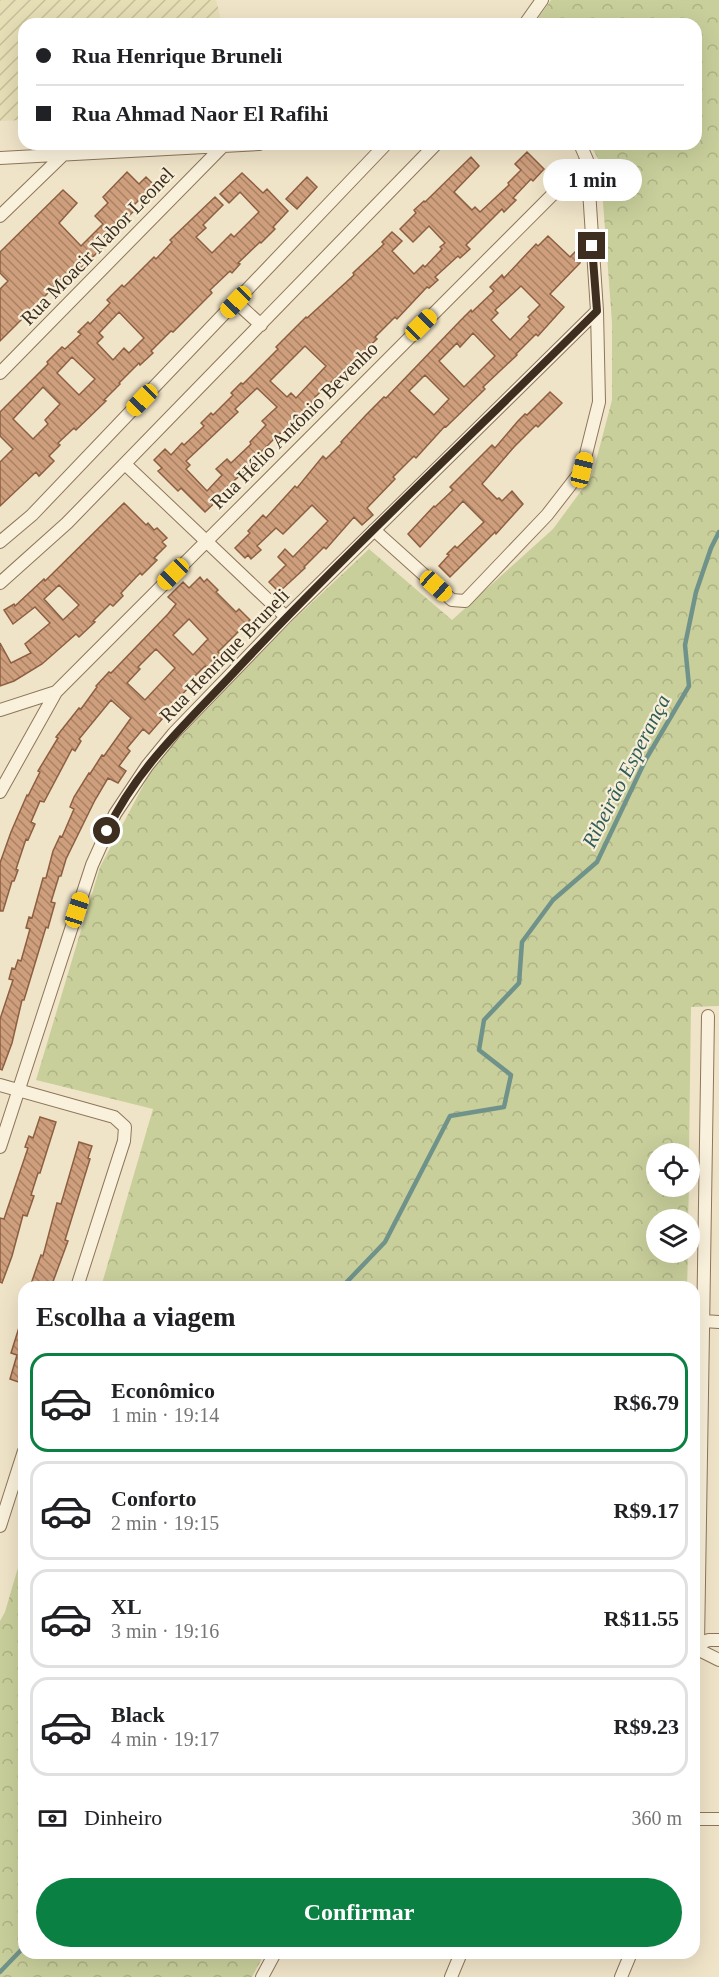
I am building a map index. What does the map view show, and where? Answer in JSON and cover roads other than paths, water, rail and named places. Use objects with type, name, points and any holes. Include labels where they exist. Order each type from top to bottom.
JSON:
[{"type":"street","points":[[529,18],[542,0]]},
{"type":"street","points":[[0,158],[152,150]]},
{"type":"street","name":"Rua Moacir Nabor Leonel","points":[[0,373],[219,150]]},
{"type":"street","points":[[0,542],[32,515],[380,150]]},
{"type":"street","points":[[0,583],[68,523],[430,150]]},
{"type":"street","points":[[374,530],[452,600],[465,602],[547,515],[582,470],[600,402],[597,311],[587,160],[583,150]]},
{"type":"street","points":[[0,216],[63,155]]},
{"type":"street","name":"Rua Hélio Antônio Bevenho","points":[[56,692],[587,160]]},
{"type":"street","points":[[236,302],[261,325]]},
{"type":"street","name":"Rua Henrique Bruneli","points":[[0,1147],[92,865],[115,814],[147,766],[174,733],[286,617],[597,311]]},
{"type":"street","points":[[125,464],[286,617]]},
{"type":"street","points":[[0,710],[56,692]]},
{"type":"street","points":[[0,792],[56,692]]},
{"type":"street","points":[[700,1460],[708,1016]]},
{"type":"street","points":[[0,1084],[114,1117],[125,1127],[124,1141],[79,1281]]},
{"type":"street","points":[[703,1321],[719,1322]]},
{"type":"street","points":[[0,1526],[18,1470]]},
{"type":"street","points":[[700,1643],[719,1640]]},
{"type":"street","points":[[700,1649],[719,1660]]},
{"type":"street","points":[[700,1819],[719,1819]]},
{"type":"street","points":[[262,1977],[272,1959]]},
{"type":"street","points":[[451,1977],[458,1959]]},
{"type":"street","points":[[621,1977],[628,1959]]},
{"type":"waterway","name":"Ribeirão Esperança","points":[[348,1281],[385,1242],[450,1116],[504,1107],[511,1075],[479,1050],[484,1020],[519,983],[522,942],[553,900],[597,862],[646,759],[689,686],[685,645],[696,592],[719,532]]},
{"type":"waterway","name":"Ribeirão Esperança","points":[[0,1972],[18,1953]]}]
